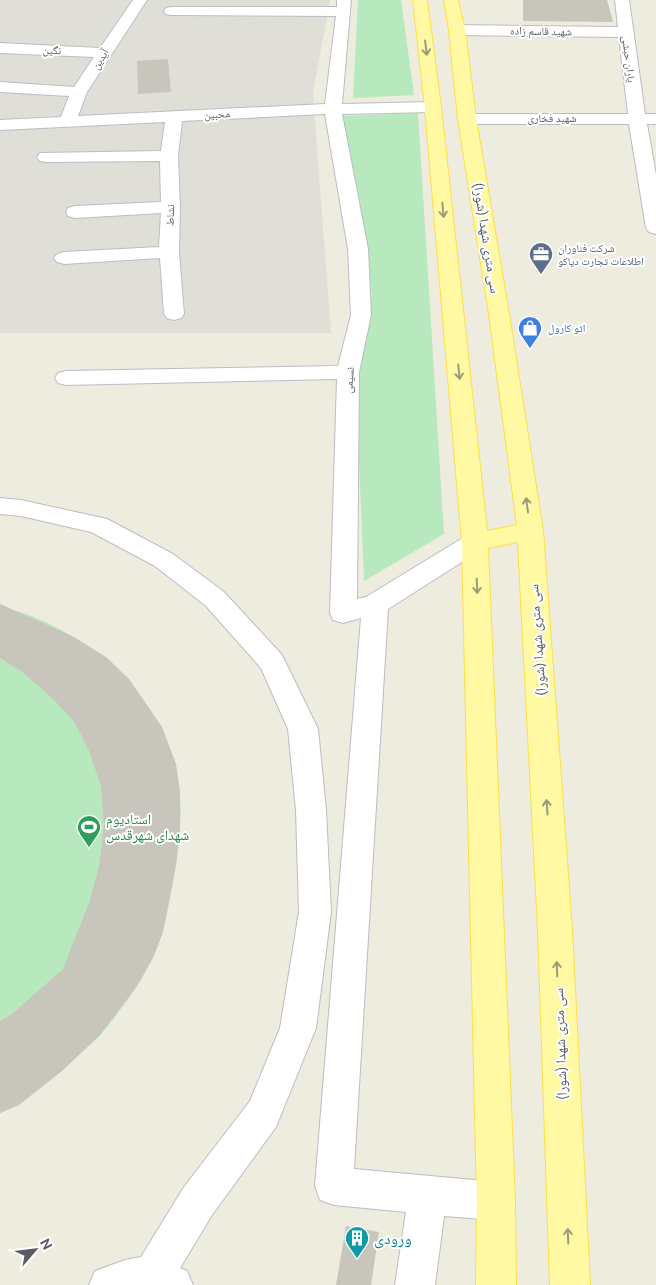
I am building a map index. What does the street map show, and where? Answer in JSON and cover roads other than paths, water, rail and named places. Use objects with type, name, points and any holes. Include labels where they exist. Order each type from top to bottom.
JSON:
[{"type":"main road","points":[[420,0],[433,107],[475,542],[496,1201],[496,1285]]},
{"type":"main road","name":"سی متری شهدا (شورا)","points":[[451,0],[457,30],[467,119],[499,314],[530,531],[555,929],[570,1285]]},
{"type":"main road","points":[[475,542],[530,531]]},
{"type":"street","name":"آیدین","points":[[67,122],[79,92],[140,0]]},
{"type":"street","name":"یاران حبشی","points":[[622,0],[637,118],[656,228]]},
{"type":"street","points":[[171,11],[344,6]]},
{"type":"street","name":"نسیمی","points":[[344,6],[333,109],[358,249],[361,315],[348,372],[343,613],[375,604],[475,542]]},
{"type":"street","name":"شهید قاسم زاده","points":[[457,30],[626,32]]},
{"type":"street","name":"نگین","points":[[0,48],[104,53]]},
{"type":"street","points":[[0,87],[79,92]]},
{"type":"street","name":"محبین","points":[[0,124],[333,109],[433,107]]},
{"type":"street","name":"نشاط","points":[[174,116],[169,156],[172,207],[169,252],[174,314]]},
{"type":"street","name":"شهید فخاری","points":[[467,119],[656,119]]},
{"type":"street","points":[[46,157],[169,156]]},
{"type":"street","points":[[75,212],[172,207]]},
{"type":"street","points":[[64,258],[169,252]]},
{"type":"street","points":[[66,378],[348,372]]},
{"type":"street","points":[[0,506],[21,508],[98,525],[164,560],[215,599],[272,662],[303,729],[311,810],[315,912],[298,1028],[263,1114],[198,1201],[162,1281],[128,1278],[108,1285]]},
{"type":"street","points":[[375,604],[334,1186],[496,1201]]},
{"type":"street","points":[[415,1285],[428,1194]]},
{"type":"place","name":"شرکت فناوران اطلاعات تجارت دیاکو","points":[[541,275]]},
{"type":"place","name":"اتو کارول","points":[[530,349]]},
{"type":"place","name":"استادیوم شهدای شهرقدس","points":[[89,848]]},
{"type":"place","name":"ورودی","points":[[357,1259]]}]
